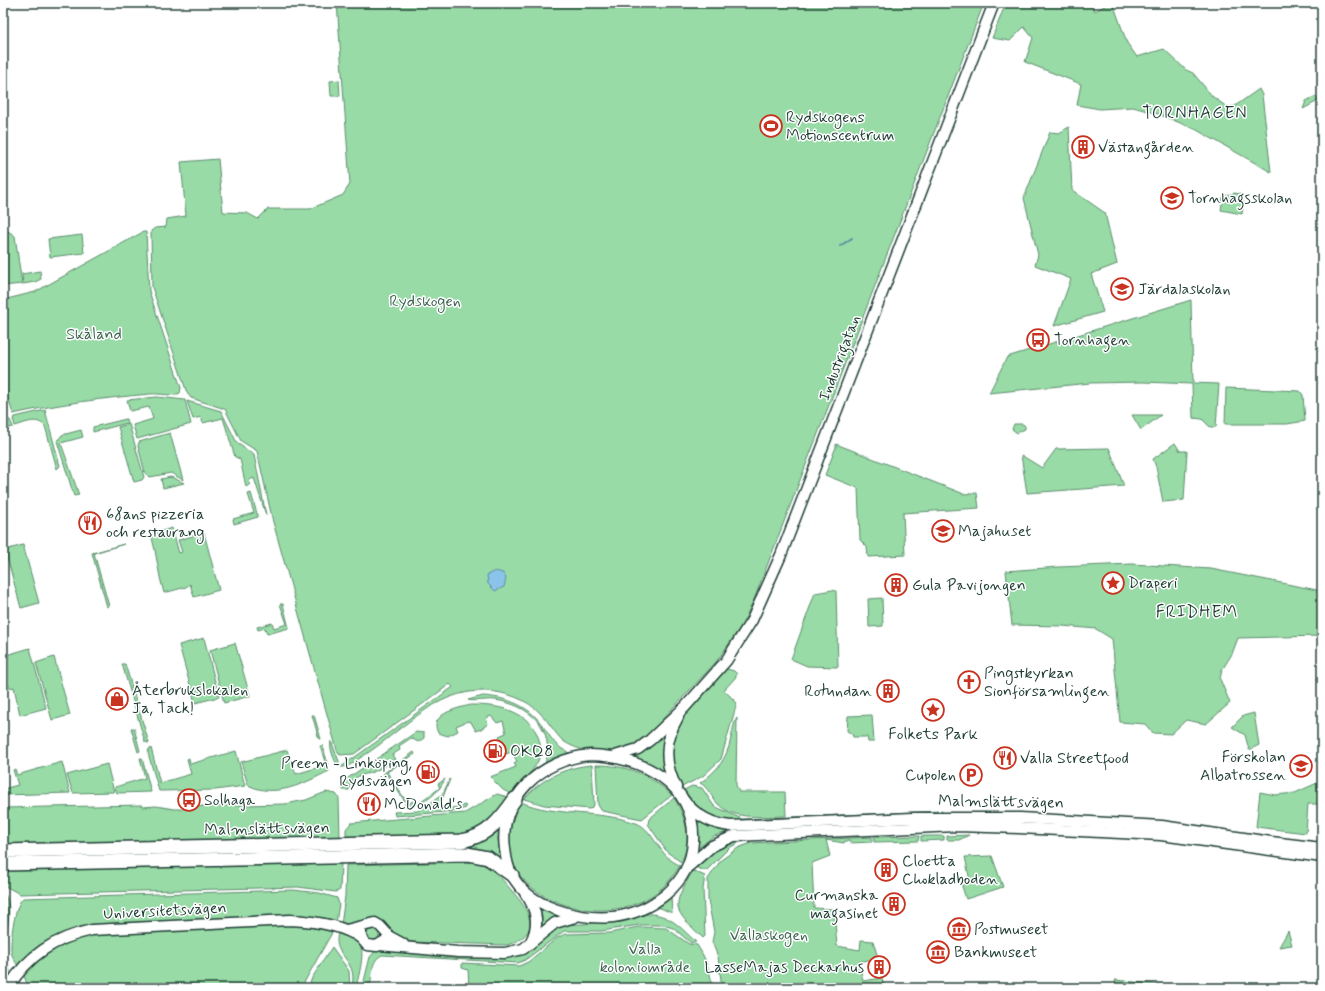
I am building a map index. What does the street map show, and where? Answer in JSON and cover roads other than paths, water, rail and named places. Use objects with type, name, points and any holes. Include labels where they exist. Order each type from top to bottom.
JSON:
[{"type":"highway","name":"Malmslättsvägen","points":[[3,852],[461,841],[478,837],[497,823],[515,799]]},
{"type":"highway","name":"Malmslättsvägen","points":[[3,864],[468,854],[488,858],[512,875]]},
{"type":"main road","name":"Industrigatan","points":[[612,757],[629,753],[645,744],[685,707],[726,661],[744,636],[759,607],[994,3]]},
{"type":"main road","name":"Industrigatan","points":[[685,707],[673,726],[667,749],[668,767],[683,798],[693,828],[693,848],[689,866]]},
{"type":"main road","points":[[529,945],[535,932],[537,917],[531,901],[512,875],[505,853],[504,840],[506,821],[515,799],[532,778],[560,762],[582,756],[612,757]]},
{"type":"main road","name":"Malmslättsvägen","points":[[612,757],[633,762],[653,770],[665,779],[704,818],[724,825],[913,818],[1020,818],[1162,826],[1322,848]]},
{"type":"main road","name":"Malmslättsvägen","points":[[689,866],[712,846],[734,836],[957,826],[1115,831],[1153,834],[1322,857]]},
{"type":"main road","points":[[520,887],[545,904],[563,912],[579,916],[614,917],[631,913],[648,906],[675,886],[689,866]]},
{"type":"main road","points":[[407,947],[390,937],[380,926],[375,923],[366,925],[362,931],[361,938],[367,945],[373,947],[379,945],[498,954],[518,951],[529,945],[555,923],[579,916]]},
{"type":"main road","name":"Universitetsvägen","points":[[11,984],[36,954],[55,942],[77,933],[92,930],[290,920],[310,922],[344,930],[361,938]]},
{"type":"main road","name":"Universitetsvägen","points":[[344,930],[366,925]]},
{"type":"main road","points":[[379,945],[384,939],[384,931]]},
{"type":"water","points":[[495,571],[503,573],[506,578],[504,587],[495,591],[488,584],[487,575]]},
{"type":"waterway","points":[[840,246],[852,238]]},
{"type":"place","name":"Rydskogens Motionscentrum","points":[[771,126]]},
{"type":"place","name":"Västangården","points":[[1083,147]]},
{"type":"place","name":"Tornhagsskolan","points":[[1172,198]]},
{"type":"place","name":"Järdalaskolan","points":[[1122,289]]},
{"type":"place","name":"Tornhagen","points":[[1038,340]]},
{"type":"place","name":"68ans pizzeria och restaurang","points":[[90,523]]},
{"type":"place","name":"Majahuset","points":[[943,531]]},
{"type":"place","name":"Draperi","points":[[1113,583]]},
{"type":"place","name":"Gula Pavijongen","points":[[896,585]]},
{"type":"place","name":"Pingstkyrkan Sionförsamlingen","points":[[969,682]]},
{"type":"place","name":"Rotundan","points":[[888,691]]},
{"type":"place","name":"Återbrukslokalen Ja, Tack!","points":[[117,699]]},
{"type":"place","name":"Folkets Park","points":[[933,710]]},
{"type":"place","name":"OKQ8","points":[[495,751]]},
{"type":"place","name":"Valla Streetfood","points":[[1005,758]]},
{"type":"place","name":"Förskolan Albatrossen","points":[[1301,766]]},
{"type":"place","name":"Preem - Linköping, Rydsvägen","points":[[428,772]]},
{"type":"place","name":"Cupolen","points":[[971,775]]},
{"type":"place","name":"Solhaga","points":[[189,800]]},
{"type":"place","name":"McDonald's","points":[[369,804]]},
{"type":"place","name":"Cloetta Chokladboden","points":[[886,870]]},
{"type":"place","name":"Curmanska magasinet","points":[[894,904]]},
{"type":"place","name":"Postmuseet","points":[[959,929]]},
{"type":"place","name":"Bankmuseet","points":[[938,952]]},
{"type":"place","name":"LasseMajas Deckarhus","points":[[879,967]]},
{"type":"district","name":"TORNHAGEN","points":[[1195,113]]},
{"type":"district","name":"FRIDHEM","points":[[1197,612]]},
{"type":"park label","name":"Rydskogen","points":[[425,301]]},
{"type":"park label","name":"Skåland","points":[[94,334]]},
{"type":"park label","name":"Vallaskogen","points":[[769,935]]},
{"type":"park label","name":"Valla koloniområde","points":[[645,958]]}]
